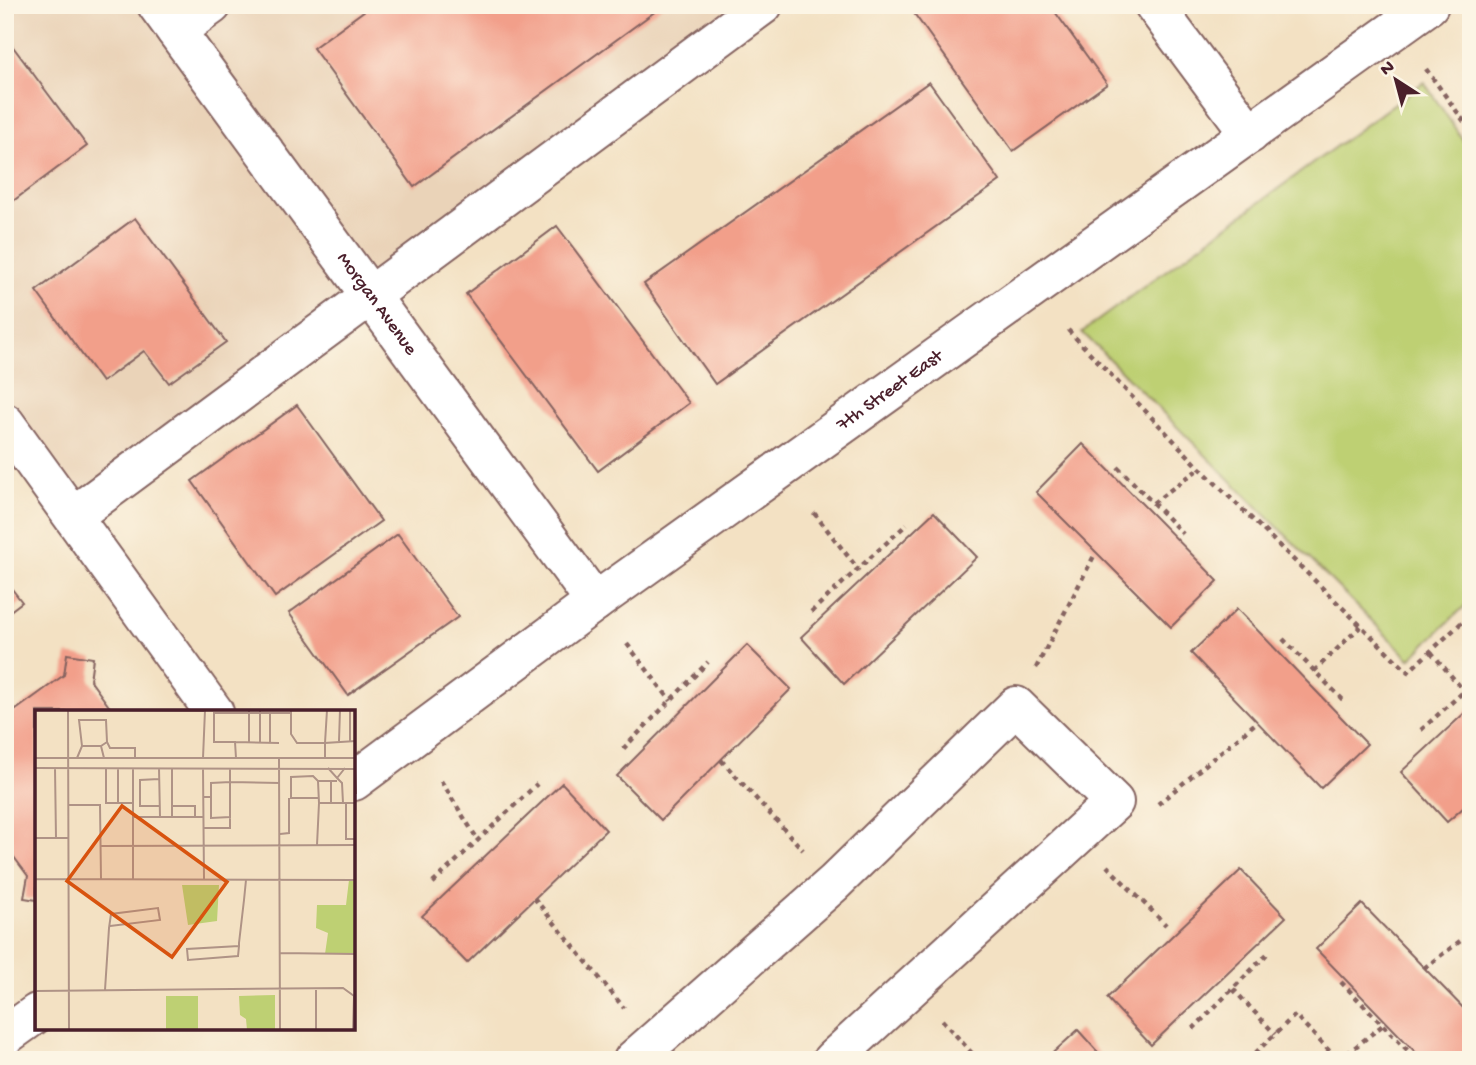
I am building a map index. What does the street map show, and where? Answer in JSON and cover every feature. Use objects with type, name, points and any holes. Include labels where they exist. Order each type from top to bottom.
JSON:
[{"type":"street","points":[[166,18],[212,5]]},
{"type":"street","points":[[74,516],[763,5]]},
{"type":"street","points":[[1154,5],[1250,134]]},
{"type":"street","name":"7th Street East","points":[[355,780],[595,602],[1429,5]]},
{"type":"street","name":"Morgan Avenue","points":[[166,18],[595,602]]},
{"type":"street","points":[[5,424],[213,710]]},
{"type":"street","points":[[643,1051],[834,883],[1016,706],[1114,802],[832,1060]]},
{"type":"street","points":[[5,1036],[35,1014]]},
{"type":"street","points":[[5,1054],[10,1060]]},
{"type":"path","points":[[1426,69],[1471,131]]},
{"type":"path","points":[[1068,330],[1200,468],[1408,672],[1471,614]]},
{"type":"path","points":[[1118,467],[1183,534]]},
{"type":"path","points":[[1153,503],[1200,468]]},
{"type":"path","points":[[814,513],[858,569]]},
{"type":"path","points":[[811,612],[907,524]]},
{"type":"path","points":[[1016,706],[1096,552]]},
{"type":"path","points":[[1314,671],[1361,626]]},
{"type":"path","points":[[1283,639],[1346,703]]},
{"type":"path","points":[[627,644],[671,701]]},
{"type":"path","points":[[1431,652],[1464,691]]},
{"type":"path","points":[[623,749],[708,663]]},
{"type":"path","points":[[1421,730],[1471,685]]},
{"type":"path","points":[[1114,802],[1153,808],[1257,722]]},
{"type":"path","points":[[721,760],[834,883]]},
{"type":"path","points":[[441,781],[478,840]]},
{"type":"path","points":[[433,883],[537,784]]},
{"type":"path","points":[[1077,836],[1166,925]]},
{"type":"path","points":[[534,898],[643,1051]]},
{"type":"path","points":[[1424,968],[1471,933]]},
{"type":"path","points":[[1193,1030],[1270,951]]},
{"type":"path","points":[[1341,982],[1417,1060]]},
{"type":"path","points":[[913,988],[978,1060]]},
{"type":"path","points":[[1233,989],[1275,1034]]},
{"type":"path","points":[[1248,1060],[1295,1015],[1338,1060],[1383,1025]]},
{"type":"shaded area","points":[[5,5],[763,5],[73,516],[5,423]]},
{"type":"green space","points":[[1424,82],[1471,152],[1471,600],[1410,659],[1082,332]]},
{"type":"building","points":[[372,5],[664,5],[414,187],[313,48]]},
{"type":"building","points":[[908,5],[1050,5],[1107,84],[1013,151]]},
{"type":"building","points":[[5,36],[87,146],[5,207]]},
{"type":"building","points":[[929,82],[1000,181],[715,384],[644,284]]},
{"type":"building","points":[[135,218],[226,342],[169,383],[144,351],[102,382],[36,291]]},
{"type":"building","points":[[557,226],[689,403],[598,471],[466,294]]},
{"type":"building","points":[[297,405],[381,521],[275,597],[192,481]]},
{"type":"building","points":[[1083,444],[1218,581],[1171,627],[1036,492]]},
{"type":"building","points":[[934,512],[977,557],[844,684],[801,637]]},
{"type":"building","points":[[398,534],[458,617],[348,695],[289,613]]},
{"type":"building","points":[[5,580],[22,602],[5,615]]},
{"type":"building","points":[[1237,609],[1367,744],[1321,788],[1191,653]]},
{"type":"building","points":[[747,645],[791,689],[661,820],[617,776]]},
{"type":"building","points":[[67,654],[93,658],[90,680],[112,710],[35,710],[35,900],[24,898],[28,876],[5,845],[5,718],[64,675]]},
{"type":"building","points":[[1471,707],[1471,801],[1447,822],[1401,772]]},
{"type":"building","points":[[562,783],[606,830],[467,963],[422,916]]},
{"type":"building","points":[[1241,870],[1286,917],[1151,1045],[1107,998]]},
{"type":"building","points":[[1362,904],[1471,1016],[1471,1053],[1464,1060],[1423,1060],[1316,949]]},
{"type":"building","points":[[1078,1030],[1105,1060],[1045,1060]]}]
